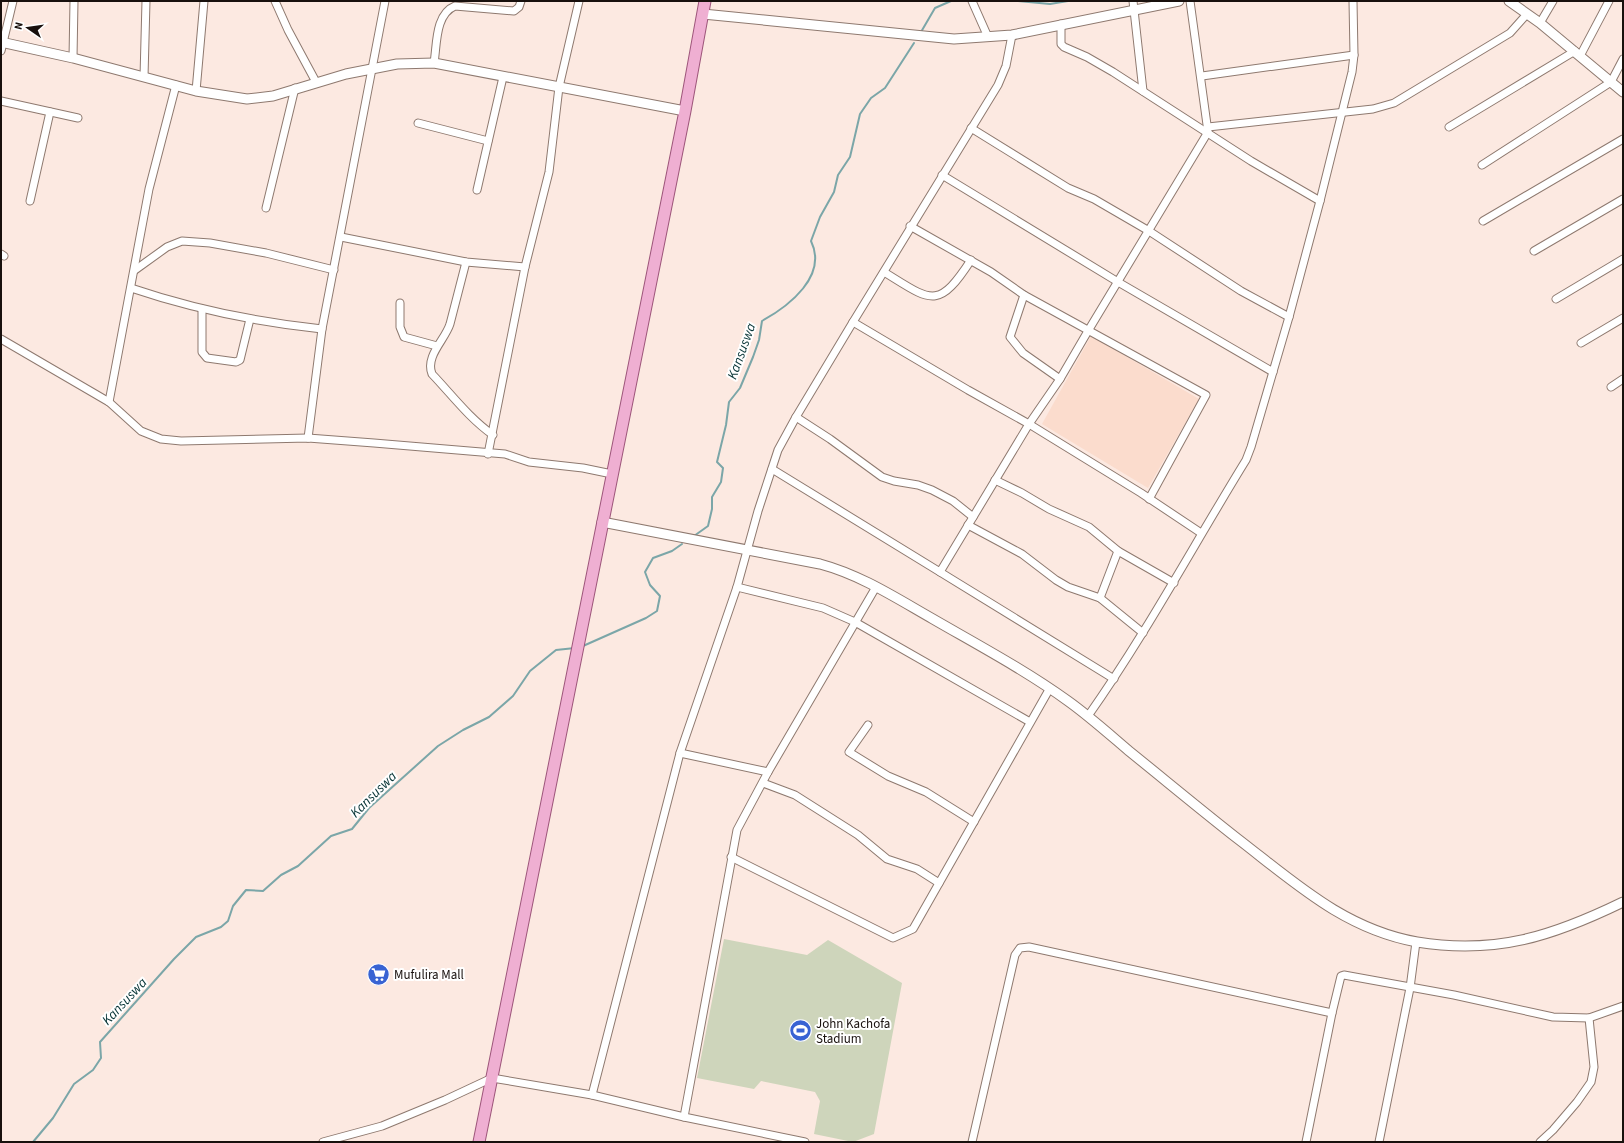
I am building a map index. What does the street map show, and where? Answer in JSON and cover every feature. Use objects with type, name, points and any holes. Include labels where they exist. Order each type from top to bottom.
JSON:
[{"type":"main road","points":[[479,1142],[685,110],[705,1]]},
{"type":"street","points":[[13,1],[2,46],[73,58],[196,91],[256,99],[273,96],[316,82],[371,69],[397,64],[434,63],[685,110]]},
{"type":"street","points":[[73,58],[74,1]]},
{"type":"street","points":[[144,77],[146,1]]},
{"type":"street","points":[[196,91],[204,1]]},
{"type":"street","points":[[275,1],[288,30],[316,82]]},
{"type":"street","points":[[308,438],[322,329],[341,237],[371,69],[385,1]]},
{"type":"street","points":[[434,63],[440,24],[449,8],[455,6],[514,11],[519,7],[521,1]]},
{"type":"street","points":[[488,454],[525,267],[549,172],[559,87],[579,1]]},
{"type":"street","points":[[972,1],[988,37]]},
{"type":"street","points":[[703,14],[954,39],[1012,34],[1061,24],[1134,5],[1179,1]]},
{"type":"street","points":[[940,572],[1029,424],[1060,379],[1208,130],[1202,76],[1190,1]]},
{"type":"street","points":[[1088,716],[1114,679],[1174,583],[1201,533],[1246,460],[1251,447],[1289,317],[1352,72],[1354,55],[1353,1]]},
{"type":"street","points":[[1509,1],[1540,22],[1623,92]]},
{"type":"street","points":[[1540,22],[1553,1]]},
{"type":"street","points":[[1449,127],[1578,54],[1609,1]]},
{"type":"street","points":[[1134,5],[1143,91]]},
{"type":"street","points":[[1208,130],[1377,108],[1394,103],[1510,33],[1527,14]]},
{"type":"street","points":[[1061,24],[1062,46],[1101,64],[1208,130],[1262,168],[1320,201]]},
{"type":"street","points":[[592,1095],[680,753],[737,587],[780,443],[852,322],[884,272],[910,226],[1003,75],[1012,34]]},
{"type":"street","points":[[1202,76],[1354,55]]},
{"type":"street","points":[[1482,165],[1611,82],[1623,59]]},
{"type":"street","points":[[477,190],[503,77]]},
{"type":"street","points":[[109,402],[149,189],[176,85]]},
{"type":"street","points":[[266,208],[295,88]]},
{"type":"street","points":[[1,101],[78,118]]},
{"type":"street","points":[[30,201],[50,112]]},
{"type":"street","points":[[418,122],[488,141]]},
{"type":"street","points":[[971,128],[1068,188],[1094,199],[1149,231],[1241,291],[1289,317]]},
{"type":"street","points":[[1483,221],[1623,139]]},
{"type":"street","points":[[942,175],[1118,282],[1273,372]]},
{"type":"street","points":[[1534,250],[1623,199]]},
{"type":"street","points":[[910,226],[971,260],[1024,294],[1088,331],[1206,395],[1149,499]]},
{"type":"street","points":[[341,237],[466,262],[525,267]]},
{"type":"street","points":[[135,270],[167,247],[182,241],[210,243],[266,253],[334,270]]},
{"type":"street","points":[[1556,299],[1623,259]]},
{"type":"street","points":[[884,272],[921,294],[938,296],[947,292],[971,260]]},
{"type":"street","points":[[466,262],[448,331],[437,346],[431,369],[432,374],[477,424],[492,436]]},
{"type":"street","points":[[131,288],[202,309],[250,319],[322,329]]},
{"type":"street","points":[[1024,294],[1010,337],[1023,353],[1060,379]]},
{"type":"street","points":[[400,303],[400,327],[404,337],[437,346]]},
{"type":"street","points":[[202,309],[202,352],[207,358],[236,362],[240,360],[250,319]]},
{"type":"street","points":[[1581,343],[1623,318]]},
{"type":"street","points":[[852,322],[1029,424],[1201,533]]},
{"type":"street","points":[[1,339],[109,402],[141,431],[161,439],[181,442],[308,438],[488,454],[505,454],[529,462],[583,468],[612,474]]},
{"type":"street","points":[[1611,386],[1623,379]]},
{"type":"street","points":[[796,417],[830,439],[882,477],[894,481],[918,485],[932,490],[953,501],[973,517]]},
{"type":"street","points":[[772,469],[1114,679]]},
{"type":"street","points":[[996,480],[1017,490],[1048,509],[1084,525],[1118,551],[1174,583]]},
{"type":"street","points":[[602,522],[836,568],[850,573],[1021,669],[1050,688],[1088,716],[1200,810],[1314,898],[1337,914],[1359,924],[1416,942],[1461,947],[1524,940],[1554,932],[1623,902]]},
{"type":"street","points":[[968,524],[1022,554],[1062,584],[1100,598],[1143,633]]},
{"type":"street","points":[[1100,598],[1118,551]]},
{"type":"street","points":[[737,587],[823,608],[855,622],[1030,722]]},
{"type":"street","points":[[684,1117],[737,830],[768,772],[876,587]]},
{"type":"street","points":[[732,857],[893,938],[913,929],[1050,688]]},
{"type":"street","points":[[868,725],[849,752],[888,776],[926,792],[974,822]]},
{"type":"street","points":[[680,753],[768,772]]},
{"type":"street","points":[[763,783],[795,794],[858,835],[887,859],[917,869],[939,883]]},
{"type":"street","points":[[1379,1142],[1410,988],[1416,942]]},
{"type":"street","points":[[972,1142],[1015,955],[1020,948],[1029,947],[1332,1013]]},
{"type":"street","points":[[1306,1142],[1332,1013],[1340,979],[1344,975],[1454,995],[1553,1017],[1588,1018],[1622,1009]]},
{"type":"street","points":[[1540,1142],[1553,1130],[1577,1102],[1591,1082],[1594,1068],[1588,1018]]},
{"type":"street","points":[[323,1142],[382,1126],[445,1100],[492,1078],[592,1095],[684,1117],[806,1142]]},
{"type":"shaded area","points":[[1091,336],[1199,399],[1148,488],[1042,424]]},
{"type":"green space","name":"John Kachofa Stadium","points":[[724,939],[807,955],[828,940],[902,983],[874,1134],[853,1142],[814,1134],[820,1101],[815,1092],[761,1081],[754,1089],[697,1078]]},
{"type":"waterway","name":"Kansuswa","points":[[921,32],[935,8],[951,1]]},
{"type":"waterway","points":[[1018,1],[1050,4],[1068,1]]},
{"type":"waterway","name":"Kansuswa","points":[[694,536],[708,526],[712,509],[712,497],[721,482],[723,468],[717,462],[726,425],[729,402],[740,388],[753,357],[759,340],[762,321],[773,315],[794,298],[810,278],[814,266],[815,254],[811,241],[820,217],[834,192],[838,175],[850,157],[860,114],[871,98],[885,88],[914,43]]},
{"type":"waterway","name":"Kansuswa","points":[[583,646],[646,618],[657,611],[660,596],[650,585],[645,572],[653,558],[672,551],[682,544]]},
{"type":"waterway","name":"Kansuswa","points":[[33,1142],[53,1118],[74,1084],[93,1070],[101,1058],[100,1042],[174,959],[196,937],[221,927],[228,921],[233,906],[246,890],[263,891],[281,875],[298,866],[331,836],[352,829],[369,808],[438,746],[463,730],[489,717],[513,696],[530,671],[556,650],[575,648]]},
{"type":"place","name":"Mufulira Mall","points":[[378,974]]},
{"type":"place","name":"John Kachofa Stadium","points":[[800,1030]]}]
